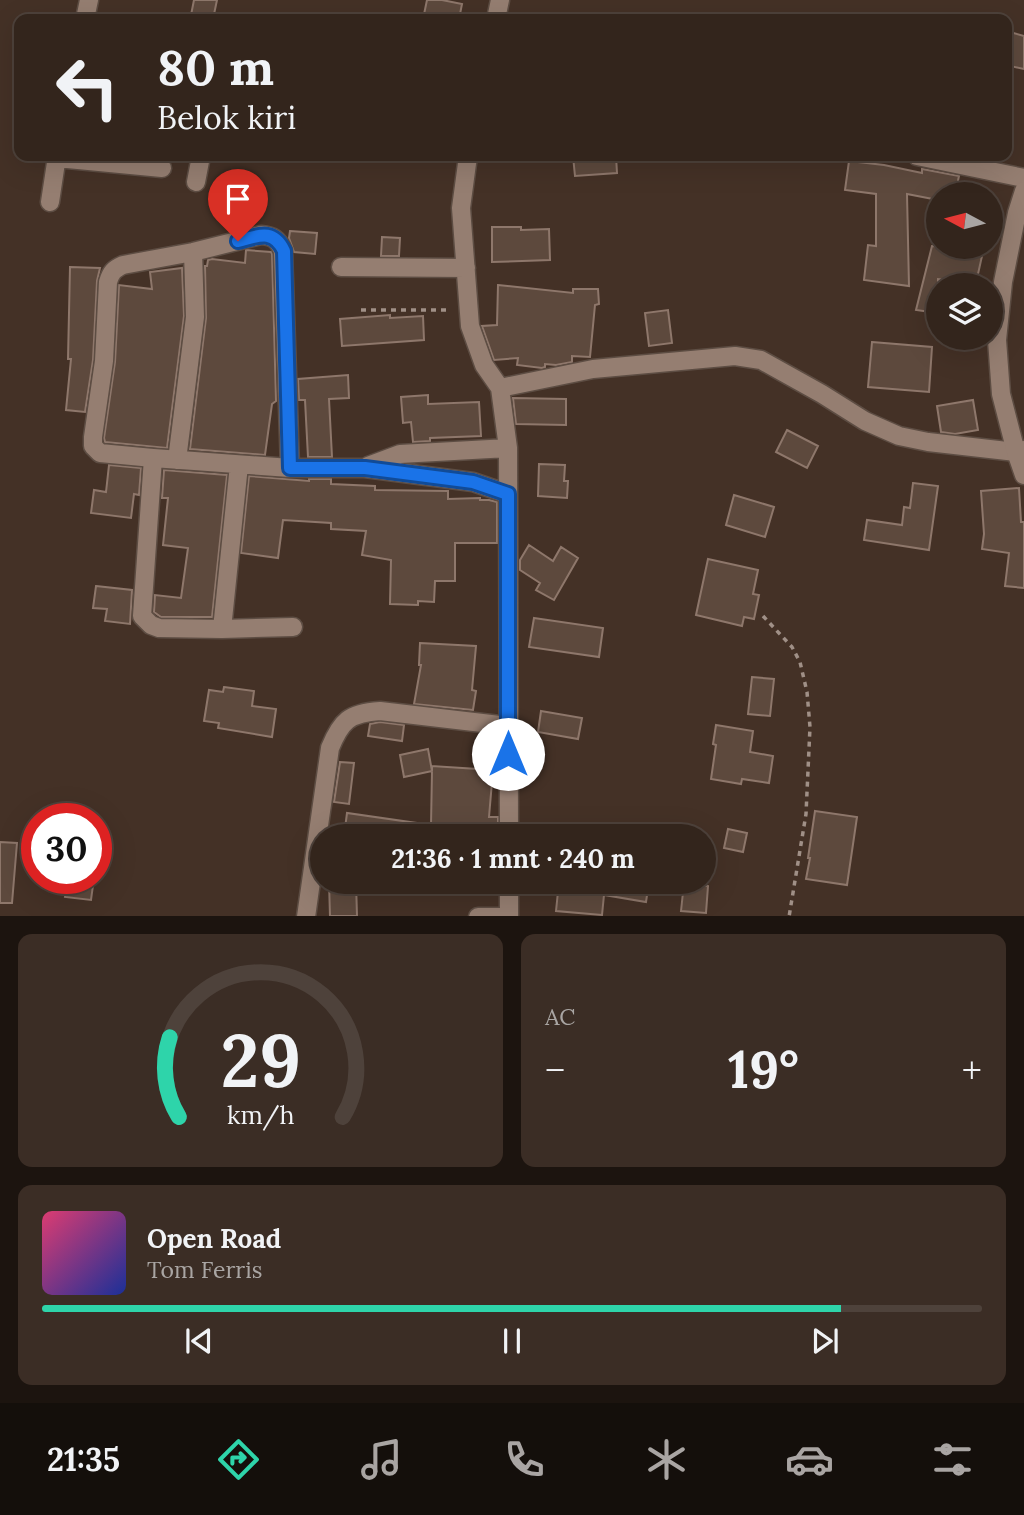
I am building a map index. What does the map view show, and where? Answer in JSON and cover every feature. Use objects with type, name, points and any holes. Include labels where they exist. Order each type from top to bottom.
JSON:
[{"type":"street","points":[[50,202],[56,161]]},
{"type":"street","points":[[99,161],[162,167]]},
{"type":"street","points":[[196,182],[200,161]]},
{"type":"street","points":[[467,161],[461,208],[470,326],[484,365],[500,388],[508,448],[509,824]]},
{"type":"street","points":[[941,161],[1024,178]]},
{"type":"street","points":[[1024,191],[1003,282],[997,340],[1001,394],[1020,451],[1024,475]]},
{"type":"street","points":[[290,468],[284,251],[279,242],[272,236],[261,235],[123,265],[110,273],[104,360],[93,437],[93,446],[100,453],[290,468],[365,468],[473,482],[508,494]]},
{"type":"street","points":[[177,460],[195,317],[192,252]]},
{"type":"street","points":[[341,267],[466,268]]},
{"type":"street","points":[[500,388],[593,369],[748,357],[761,360],[865,421],[899,436],[929,442],[1020,451]]},
{"type":"street","points":[[365,468],[400,454],[508,448]]},
{"type":"street","points":[[153,458],[142,616],[151,625],[159,628],[293,627]]},
{"type":"street","points":[[222,629],[239,465]]},
{"type":"street","points":[[306,916],[330,748],[336,732],[348,719],[363,712],[380,711],[508,726]]},
{"type":"street","points":[[478,916],[509,916],[509,894]]},
{"type":"path","points":[[361,310],[469,309]]},
{"type":"path","points":[[763,616],[792,647],[800,662],[807,692],[810,727],[806,814],[789,916]]},
{"type":"building","points":[[194,0],[217,0],[214,14],[191,14]]},
{"type":"building","points":[[427,0],[462,4],[460,14],[424,14]]},
{"type":"building","points":[[1012,33],[1024,36],[1024,69],[1012,66]]},
{"type":"building","points":[[574,161],[616,161],[617,173],[575,176]]},
{"type":"building","points":[[849,161],[959,176],[958,182],[926,182],[926,198],[907,194],[909,286],[864,280],[868,245],[876,246],[876,194],[845,190]]},
{"type":"building","points":[[492,227],[549,229],[550,260],[492,262]]},
{"type":"building","points":[[290,231],[317,233],[315,254],[294,252],[289,238]]},
{"type":"building","points":[[382,237],[400,238],[399,256],[381,256]]},
{"type":"building","points":[[246,250],[272,254],[276,401],[272,404],[265,455],[190,449],[206,318],[205,266],[208,260],[212,259],[245,263]]},
{"type":"building","points":[[929,259],[981,259],[978,273],[926,273],[926,311],[916,310]]},
{"type":"building","points":[[70,267],[100,268],[93,360],[85,412],[66,410],[71,359],[68,359]]},
{"type":"building","points":[[182,268],[184,316],[167,448],[105,442],[115,362],[119,285],[152,289],[150,272]]},
{"type":"building","points":[[498,285],[573,293],[573,289],[598,289],[599,304],[595,305],[590,357],[572,356],[572,362],[545,364],[542,368],[517,365],[518,358],[494,360],[482,326],[497,325]]},
{"type":"building","points":[[668,310],[672,343],[649,346],[645,313]]},
{"type":"building","points":[[390,315],[390,318],[423,316],[424,340],[342,346],[340,319]]},
{"type":"building","points":[[872,342],[926,346],[926,350],[932,350],[929,392],[868,387]]},
{"type":"building","points":[[348,375],[349,398],[329,399],[332,457],[308,457],[305,400],[299,400],[298,379]]},
{"type":"building","points":[[428,395],[428,404],[479,402],[481,436],[430,438],[430,441],[413,442],[411,422],[403,423],[401,397]]},
{"type":"building","points":[[513,398],[566,399],[566,425],[516,424]]},
{"type":"building","points":[[973,400],[978,430],[955,434],[941,432],[937,406]]},
{"type":"building","points":[[787,430],[818,446],[807,468],[776,452]]},
{"type":"building","points":[[539,464],[565,465],[567,498],[538,496]]},
{"type":"building","points":[[109,465],[141,468],[139,495],[134,494],[131,518],[91,513],[94,490],[106,492]]},
{"type":"building","points":[[164,470],[227,475],[212,617],[161,617],[154,612],[155,595],[181,598],[188,548],[163,545],[168,498],[162,498]]},
{"type":"building","points":[[249,476],[309,481],[331,479],[331,484],[375,486],[375,490],[448,491],[448,499],[480,498],[497,502],[497,543],[455,543],[455,581],[435,581],[434,602],[418,601],[418,605],[390,604],[391,560],[362,555],[366,531],[331,529],[331,523],[283,520],[278,558],[241,553]]},
{"type":"building","points":[[913,483],[938,486],[929,550],[864,540],[867,520],[902,525],[904,507],[910,508]]},
{"type":"building","points":[[1019,488],[1021,522],[1024,522],[1024,588],[1005,586],[1009,553],[982,549],[984,534],[981,491]]},
{"type":"building","points":[[734,495],[774,507],[765,537],[726,525]]},
{"type":"building","points":[[529,545],[553,561],[561,547],[578,558],[554,600],[536,590],[540,583],[520,570],[520,560]]},
{"type":"building","points":[[708,559],[758,570],[753,594],[759,595],[754,619],[744,617],[742,626],[696,615]]},
{"type":"building","points":[[96,586],[132,590],[130,624],[105,621],[107,609],[93,608]]},
{"type":"building","points":[[534,618],[603,628],[599,657],[529,647]]},
{"type":"building","points":[[420,643],[476,646],[472,690],[476,691],[473,710],[414,704],[421,665]]},
{"type":"building","points":[[752,677],[774,679],[770,716],[748,714]]},
{"type":"building","points":[[224,687],[254,691],[252,706],[276,709],[272,737],[218,728],[219,723],[204,721],[209,690],[223,692]]},
{"type":"building","points":[[541,711],[582,718],[578,739],[538,732]]},
{"type":"building","points":[[380,722],[404,725],[402,741],[368,736],[370,724]]},
{"type":"building","points":[[716,725],[753,731],[750,752],[773,756],[769,783],[742,779],[741,784],[711,779]]},
{"type":"building","points":[[428,749],[432,771],[404,777],[400,755]]},
{"type":"building","points":[[340,762],[354,763],[349,804],[334,802]]},
{"type":"building","points":[[432,766],[493,770],[489,817],[498,817],[498,824],[431,824]]},
{"type":"building","points":[[815,811],[857,817],[847,885],[806,879]]},
{"type":"building","points":[[347,813],[424,824],[346,824]]},
{"type":"building","points":[[728,829],[747,833],[743,852],[724,848]]},
{"type":"building","points":[[0,842],[17,843],[12,903],[0,903]]},
{"type":"building","points":[[65,894],[92,894],[91,900],[65,897]]},
{"type":"building","points":[[329,894],[356,894],[357,916],[330,916]]},
{"type":"building","points":[[558,894],[647,894],[646,902],[604,895],[602,915],[556,911]]},
{"type":"building","points":[[683,894],[707,894],[706,913],[681,911]]},
{"type":"route","points":[[238,241],[261,235],[272,236],[284,251],[290,468],[365,468],[473,482],[508,494],[508,754]]}]
